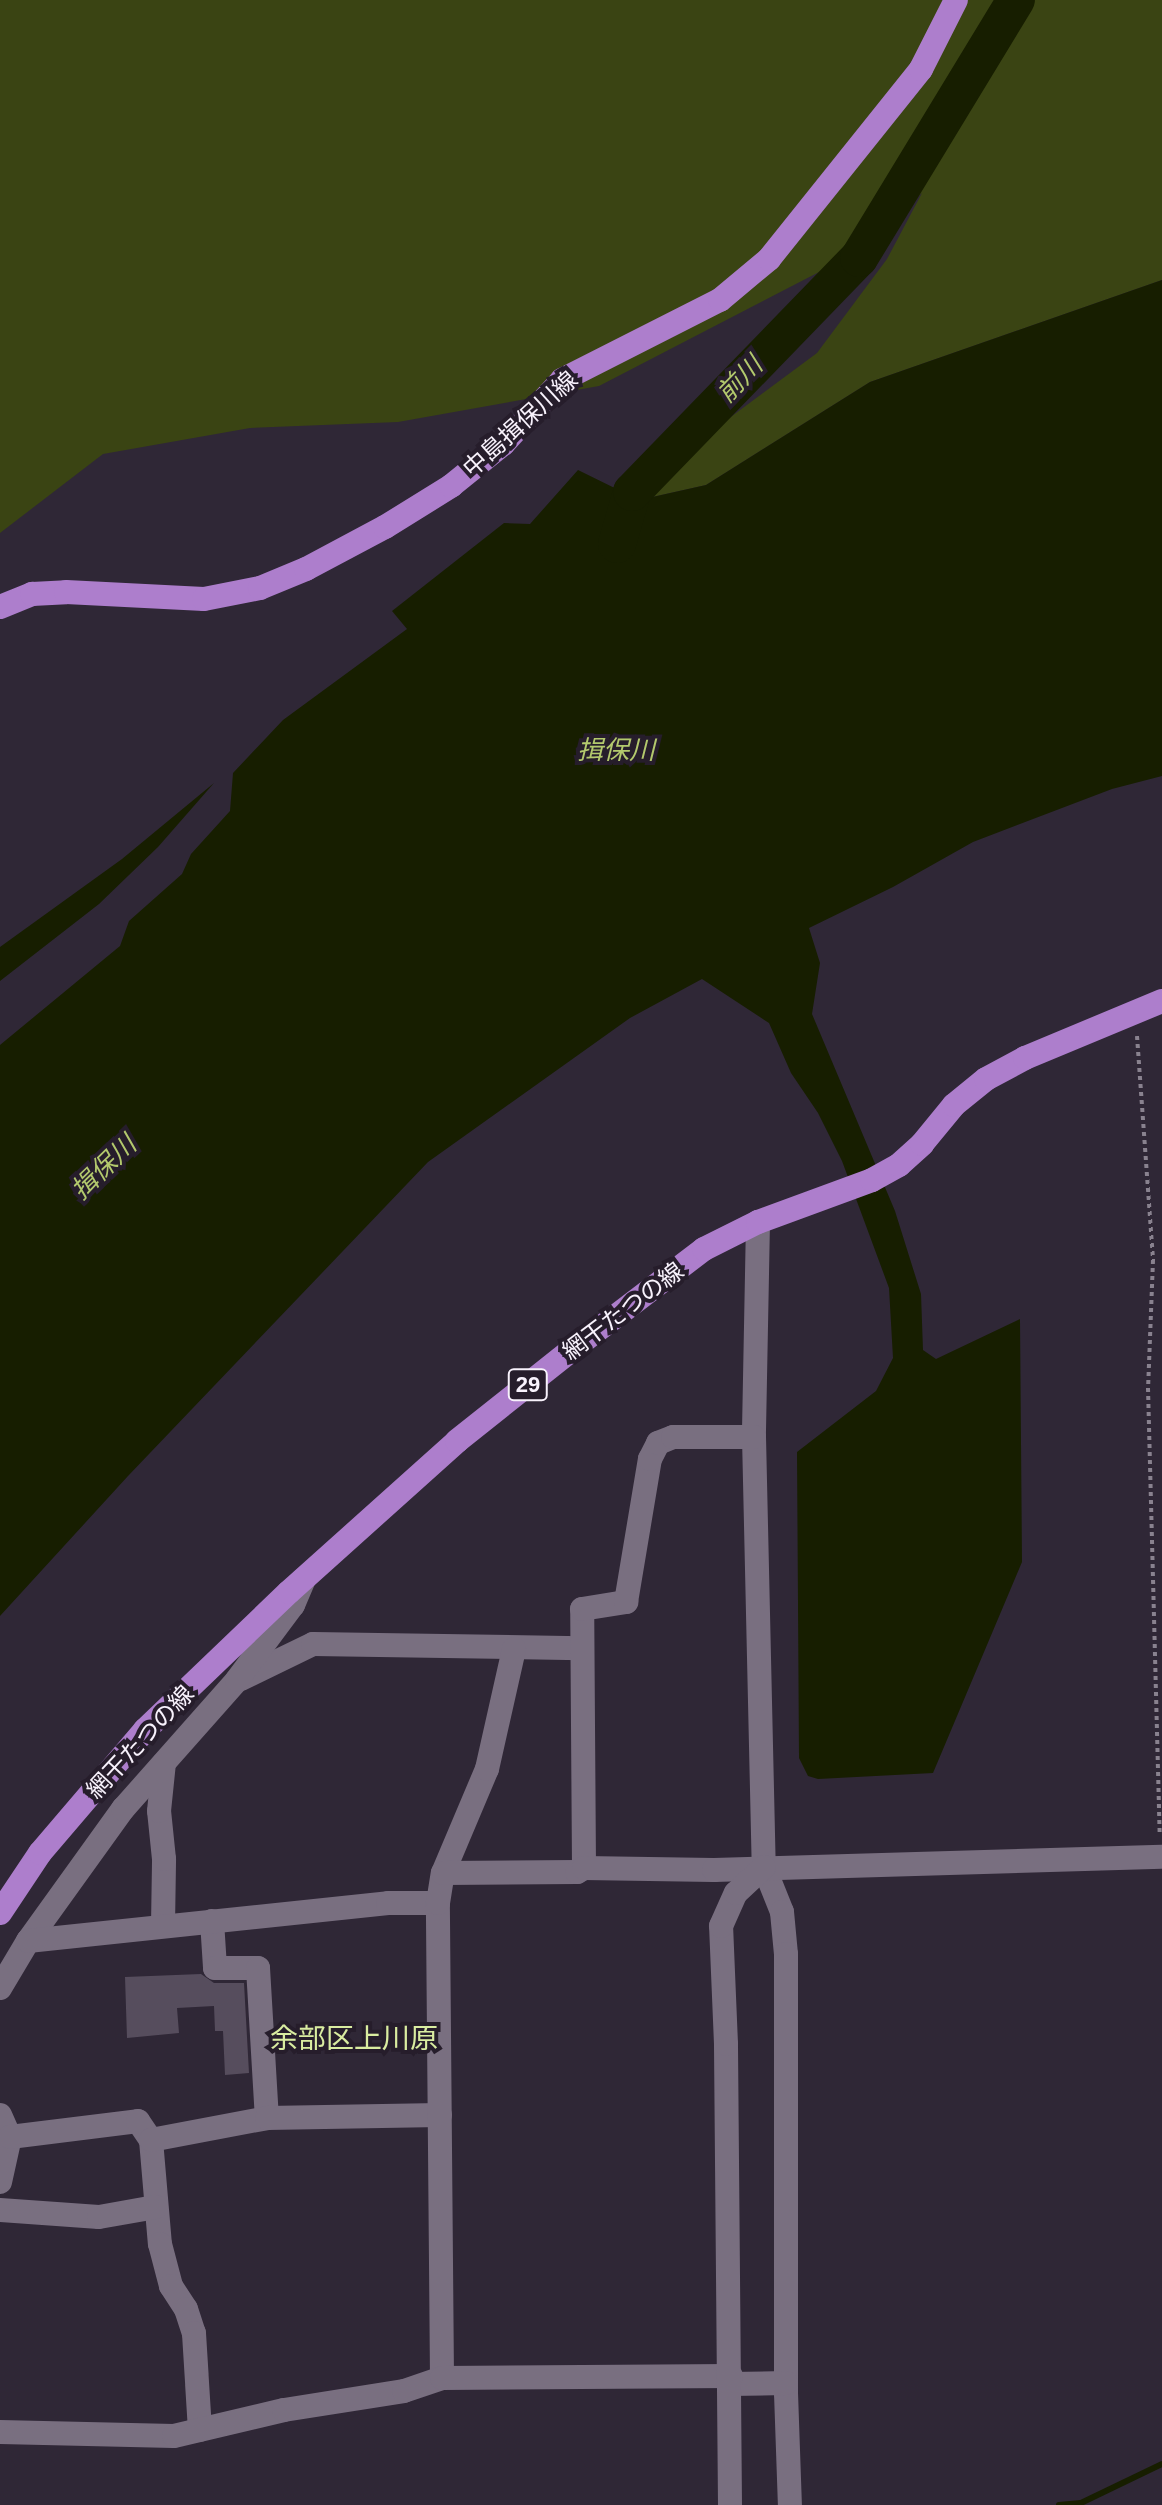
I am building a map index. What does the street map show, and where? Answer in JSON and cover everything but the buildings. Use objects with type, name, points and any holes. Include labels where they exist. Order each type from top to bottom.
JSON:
[{"type":"main road","name":"中島揖保川線","points":[[0,607],[32,594],[66,592],[204,599],[260,588],[332,555],[438,494],[503,444],[562,380],[720,300],[769,259],[921,69],[956,0]]},
{"type":"main road","name":"網干たつの線","points":[[0,1913],[40,1853],[145,1730],[304,1579],[457,1441],[574,1348],[704,1249],[758,1222],[872,1180],[899,1165],[922,1144],[954,1105],[986,1079],[1025,1058],[1162,1001]]},
{"type":"street","points":[[758,1222],[754,1437],[764,1867],[782,1912],[786,1954],[786,2383],[790,2505]]},
{"type":"street","points":[[584,1868],[582,1609],[626,1602],[650,1459],[658,1443],[673,1437],[754,1437]]},
{"type":"street","points":[[0,1988],[28,1941],[90,1851],[237,1680],[293,1605],[304,1579]]},
{"type":"street","points":[[237,1680],[313,1644],[582,1648]]},
{"type":"street","points":[[442,2378],[438,1903],[443,1873],[487,1769],[514,1649]]},
{"type":"street","points":[[163,1926],[164,1859],[159,1811],[164,1763]]},
{"type":"street","points":[[443,1873],[577,1872],[584,1868],[714,1870],[1161,1857]]},
{"type":"street","points":[[730,2505],[721,1926],[736,1893],[764,1867]]},
{"type":"street","points":[[28,1941],[388,1903],[438,1903]]},
{"type":"street","points":[[212,1921],[215,1968],[258,1968],[267,2118]]},
{"type":"street","points":[[151,2140],[267,2118],[440,2115]]},
{"type":"street","points":[[0,2182],[5,2126],[138,2121],[151,2140],[160,2244],[171,2286],[186,2309],[194,2333],[200,2430]]},
{"type":"street","points":[[0,2210],[99,2217],[156,2207]]},
{"type":"street","points":[[0,2432],[174,2436],[284,2410],[404,2391],[442,2378],[786,2383]]},
{"type":"path","points":[[1135,1012],[1153,1260],[1148,1388],[1161,1857]]},
{"type":"green space","points":[[0,0],[1162,0],[1162,280],[870,382],[706,485],[639,500],[627,482],[649,460],[720,425],[817,353],[887,259],[922,193],[852,255],[599,386],[398,422],[250,428],[103,454],[0,533]]},
{"type":"water","name":"揖保川","points":[[1162,280],[1162,776],[1112,789],[973,842],[893,887],[809,928],[820,963],[812,1014],[895,1211],[921,1294],[923,1350],[936,1359],[1020,1319],[1022,1562],[933,1773],[818,1779],[808,1776],[799,1758],[797,1452],[876,1391],[893,1358],[889,1288],[842,1161],[818,1113],[791,1073],[769,1023],[702,979],[630,1018],[428,1162],[128,1476],[0,1616],[0,1045],[120,946],[129,921],[182,874],[191,854],[230,811],[233,773],[283,720],[407,629],[392,611],[504,523],[530,524],[578,470],[639,500],[706,485],[870,382]]},
{"type":"water","points":[[214,783],[158,847],[99,904],[0,981],[0,947],[122,859]]},
{"type":"waterway","name":"前川","points":[[617,544],[632,492],[859,258],[1016,0]]},
{"type":"waterway","points":[[1059,2505],[1081,2503],[1162,2464]]},
{"type":"district","name":"余部区上川原","points":[[354,2039]]}]
